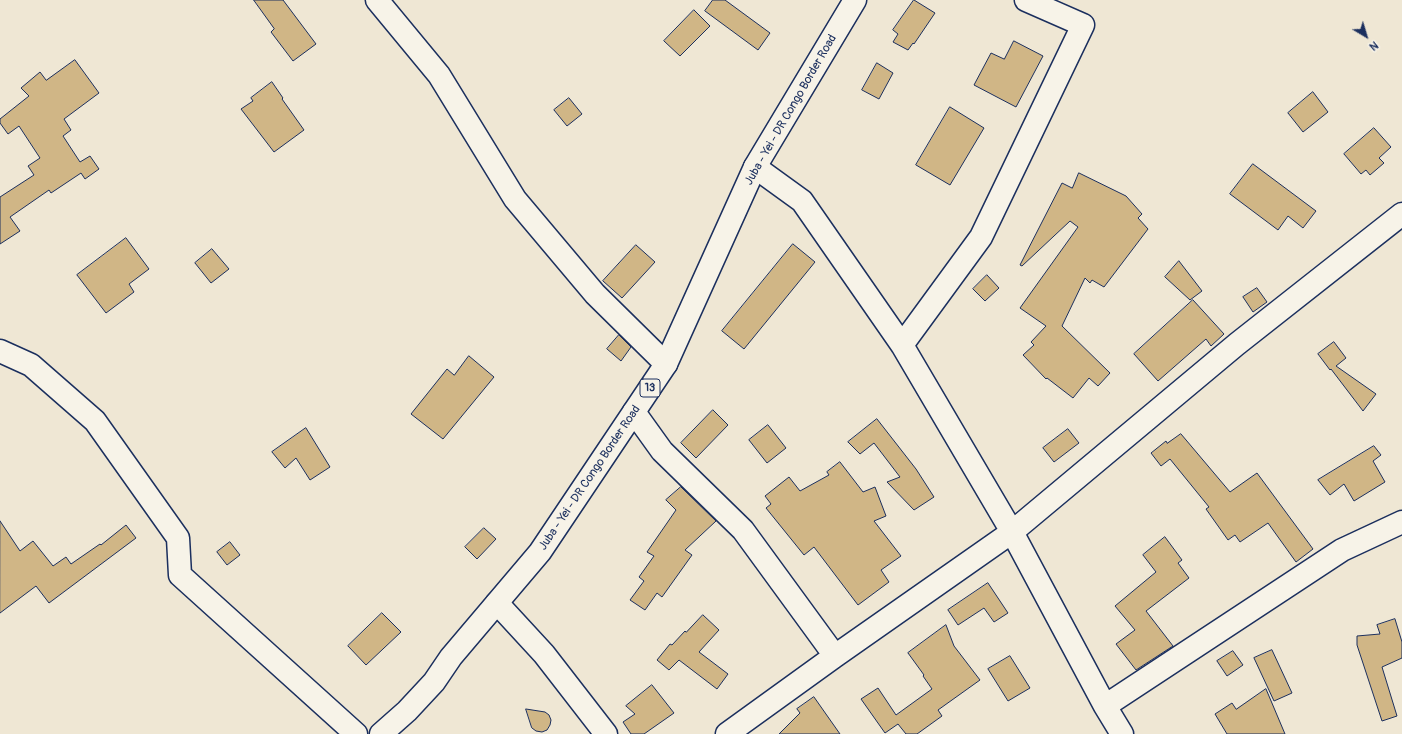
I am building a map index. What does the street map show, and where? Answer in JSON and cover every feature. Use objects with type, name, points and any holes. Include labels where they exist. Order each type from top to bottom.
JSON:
[{"type":"street","points":[[377,0],[439,75],[515,200],[595,294],[666,364]]},
{"type":"street","name":"Juba - Yei - DR Congo Border Road","points":[[381,734],[407,712],[434,682],[451,656],[540,552],[666,364],[756,167],[855,0]]},
{"type":"street","points":[[902,345],[981,237],[1083,25],[1026,0]]},
{"type":"street","points":[[756,167],[802,201],[902,345],[1012,532],[1105,706],[1122,734]]},
{"type":"street","points":[[728,734],[835,656],[1012,532],[1237,344],[1402,214]]},
{"type":"street","points":[[0,351],[31,365],[95,422],[178,538],[180,575],[356,734]]},
{"type":"street","points":[[634,412],[662,451],[743,530],[835,656]]},
{"type":"street","points":[[1105,706],[1342,550],[1402,522]]},
{"type":"street","points":[[497,603],[544,654],[606,734]]},
{"type":"building","points":[[254,0],[283,0],[316,44],[293,61],[271,32],[274,29]]},
{"type":"building","points":[[713,0],[725,0],[770,33],[758,50],[705,11]]},
{"type":"building","points":[[914,0],[935,13],[914,44],[913,43],[908,50],[893,42],[898,34],[893,30]]},
{"type":"building","points":[[694,10],[710,26],[680,56],[664,41]]},
{"type":"building","points":[[1014,41],[1043,56],[1016,107],[974,85],[991,53],[1004,59]]},
{"type":"building","points":[[75,60],[99,93],[64,119],[71,130],[63,136],[80,162],[90,156],[99,169],[85,179],[81,173],[51,193],[49,190],[10,217],[20,231],[0,244],[0,197],[34,175],[28,166],[40,158],[19,126],[8,134],[0,123],[0,119],[29,96],[21,88],[40,72],[46,80]]},
{"type":"building","points":[[877,63],[893,73],[879,99],[862,90]]},
{"type":"building","points":[[272,82],[304,130],[274,152],[241,109],[253,101],[251,98]]},
{"type":"building","points":[[1313,92],[1328,112],[1303,132],[1288,113]]},
{"type":"building","points":[[569,98],[582,114],[567,126],[554,110]]},
{"type":"building","points":[[950,107],[984,128],[950,185],[916,165]]},
{"type":"building","points":[[1374,128],[1391,147],[1379,158],[1384,163],[1370,175],[1366,170],[1361,174],[1344,154]]},
{"type":"building","points":[[1253,164],[1316,211],[1303,228],[1288,216],[1278,230],[1230,194]]},
{"type":"building","points":[[1079,173],[1126,196],[1142,214],[1138,218],[1148,229],[1104,287],[1092,280],[1090,283],[1085,278],[1062,326],[1110,373],[1098,386],[1089,378],[1073,398],[1047,378],[1046,379],[1023,355],[1034,345],[1031,342],[1046,326],[1020,308],[1078,227],[1070,221],[1022,266],[1020,265],[1062,183],[1072,188]]},
{"type":"building","points":[[126,238],[149,269],[129,284],[134,292],[106,313],[77,275]]},
{"type":"building","points":[[793,244],[815,262],[744,349],[722,331]]},
{"type":"building","points":[[636,245],[655,262],[622,298],[603,281]]},
{"type":"building","points":[[212,249],[229,269],[211,283],[195,263]]},
{"type":"building","points":[[1179,261],[1202,291],[1190,300],[1165,277]]},
{"type":"building","points":[[987,275],[999,288],[985,301],[973,289]]},
{"type":"building","points":[[1257,288],[1267,302],[1253,312],[1243,297]]},
{"type":"building","points":[[1193,300],[1224,334],[1211,346],[1206,339],[1158,381],[1134,354]]},
{"type":"building","points":[[619,335],[631,347],[621,361],[607,349]]},
{"type":"building","points":[[1334,342],[1346,358],[1336,366],[1376,394],[1363,411],[1318,354]]},
{"type":"building","points":[[469,356],[494,377],[443,439],[411,414],[447,369],[454,375]]},
{"type":"building","points":[[713,410],[728,425],[696,458],[681,443]]},
{"type":"building","points":[[877,419],[916,469],[934,497],[914,510],[887,482],[900,477],[874,443],[860,454],[848,442]]},
{"type":"building","points":[[768,425],[786,448],[767,463],[749,440]]},
{"type":"building","points":[[306,428],[330,467],[310,480],[296,458],[285,468],[272,452]]},
{"type":"building","points":[[1068,429],[1079,443],[1054,462],[1043,448]]},
{"type":"building","points":[[1181,434],[1230,492],[1257,473],[1313,549],[1296,562],[1268,523],[1240,542],[1235,535],[1228,540],[1206,509],[1209,507],[1170,459],[1161,466],[1151,453],[1166,441],[1167,443]]},
{"type":"building","points":[[1374,446],[1381,455],[1373,461],[1385,482],[1354,501],[1344,484],[1330,495],[1318,480]]},
{"type":"building","points":[[840,462],[863,492],[875,487],[886,516],[874,521],[901,556],[881,570],[889,582],[858,605],[814,547],[804,555],[766,508],[771,504],[765,496],[789,477],[800,491],[829,475],[827,472]]},
{"type":"building","points":[[681,487],[716,521],[685,550],[692,555],[662,597],[657,593],[645,610],[630,600],[644,581],[639,577],[654,556],[647,552],[676,510],[666,500]]},
{"type":"building","points":[[0,521],[20,551],[33,541],[53,566],[66,557],[71,564],[100,544],[101,545],[126,525],[136,538],[49,603],[36,586],[0,613]]},
{"type":"building","points":[[484,528],[496,539],[477,559],[465,547]]},
{"type":"building","points":[[1165,537],[1182,560],[1178,563],[1189,578],[1146,611],[1173,646],[1136,670],[1116,644],[1135,630],[1115,606],[1156,572],[1143,555]]},
{"type":"building","points":[[230,542],[240,555],[227,565],[217,552]]},
{"type":"building","points":[[988,583],[1008,613],[994,622],[984,608],[958,625],[948,610]]},
{"type":"building","points":[[382,613],[401,632],[366,665],[348,646]]},
{"type":"building","points":[[703,615],[719,630],[699,652],[728,674],[717,689],[679,660],[669,670],[657,660],[670,644],[672,645]]},
{"type":"building","points":[[1395,619],[1402,642],[1402,658],[1382,667],[1397,716],[1382,721],[1357,645],[1357,636],[1380,634],[1377,625]]},
{"type":"building","points":[[946,625],[954,646],[980,680],[938,710],[942,716],[917,734],[906,734],[898,724],[885,733],[861,699],[878,688],[896,715],[932,689],[908,653]]},
{"type":"building","points":[[1272,650],[1292,693],[1274,701],[1254,658]]},
{"type":"building","points":[[1233,651],[1243,665],[1227,676],[1217,661]]},
{"type":"building","points":[[1010,656],[1030,688],[1008,701],[988,669]]},
{"type":"building","points":[[652,685],[674,713],[644,734],[631,734],[623,722],[635,714],[626,706]]},
{"type":"building","points":[[1266,689],[1285,734],[1227,734],[1215,714],[1232,703],[1236,709]]},
{"type":"building","points":[[814,697],[840,734],[779,734],[800,713],[797,709]]},
{"type":"building","points":[[526,709],[545,712],[549,715],[551,720],[547,730],[542,732],[536,731],[532,728]]}]
